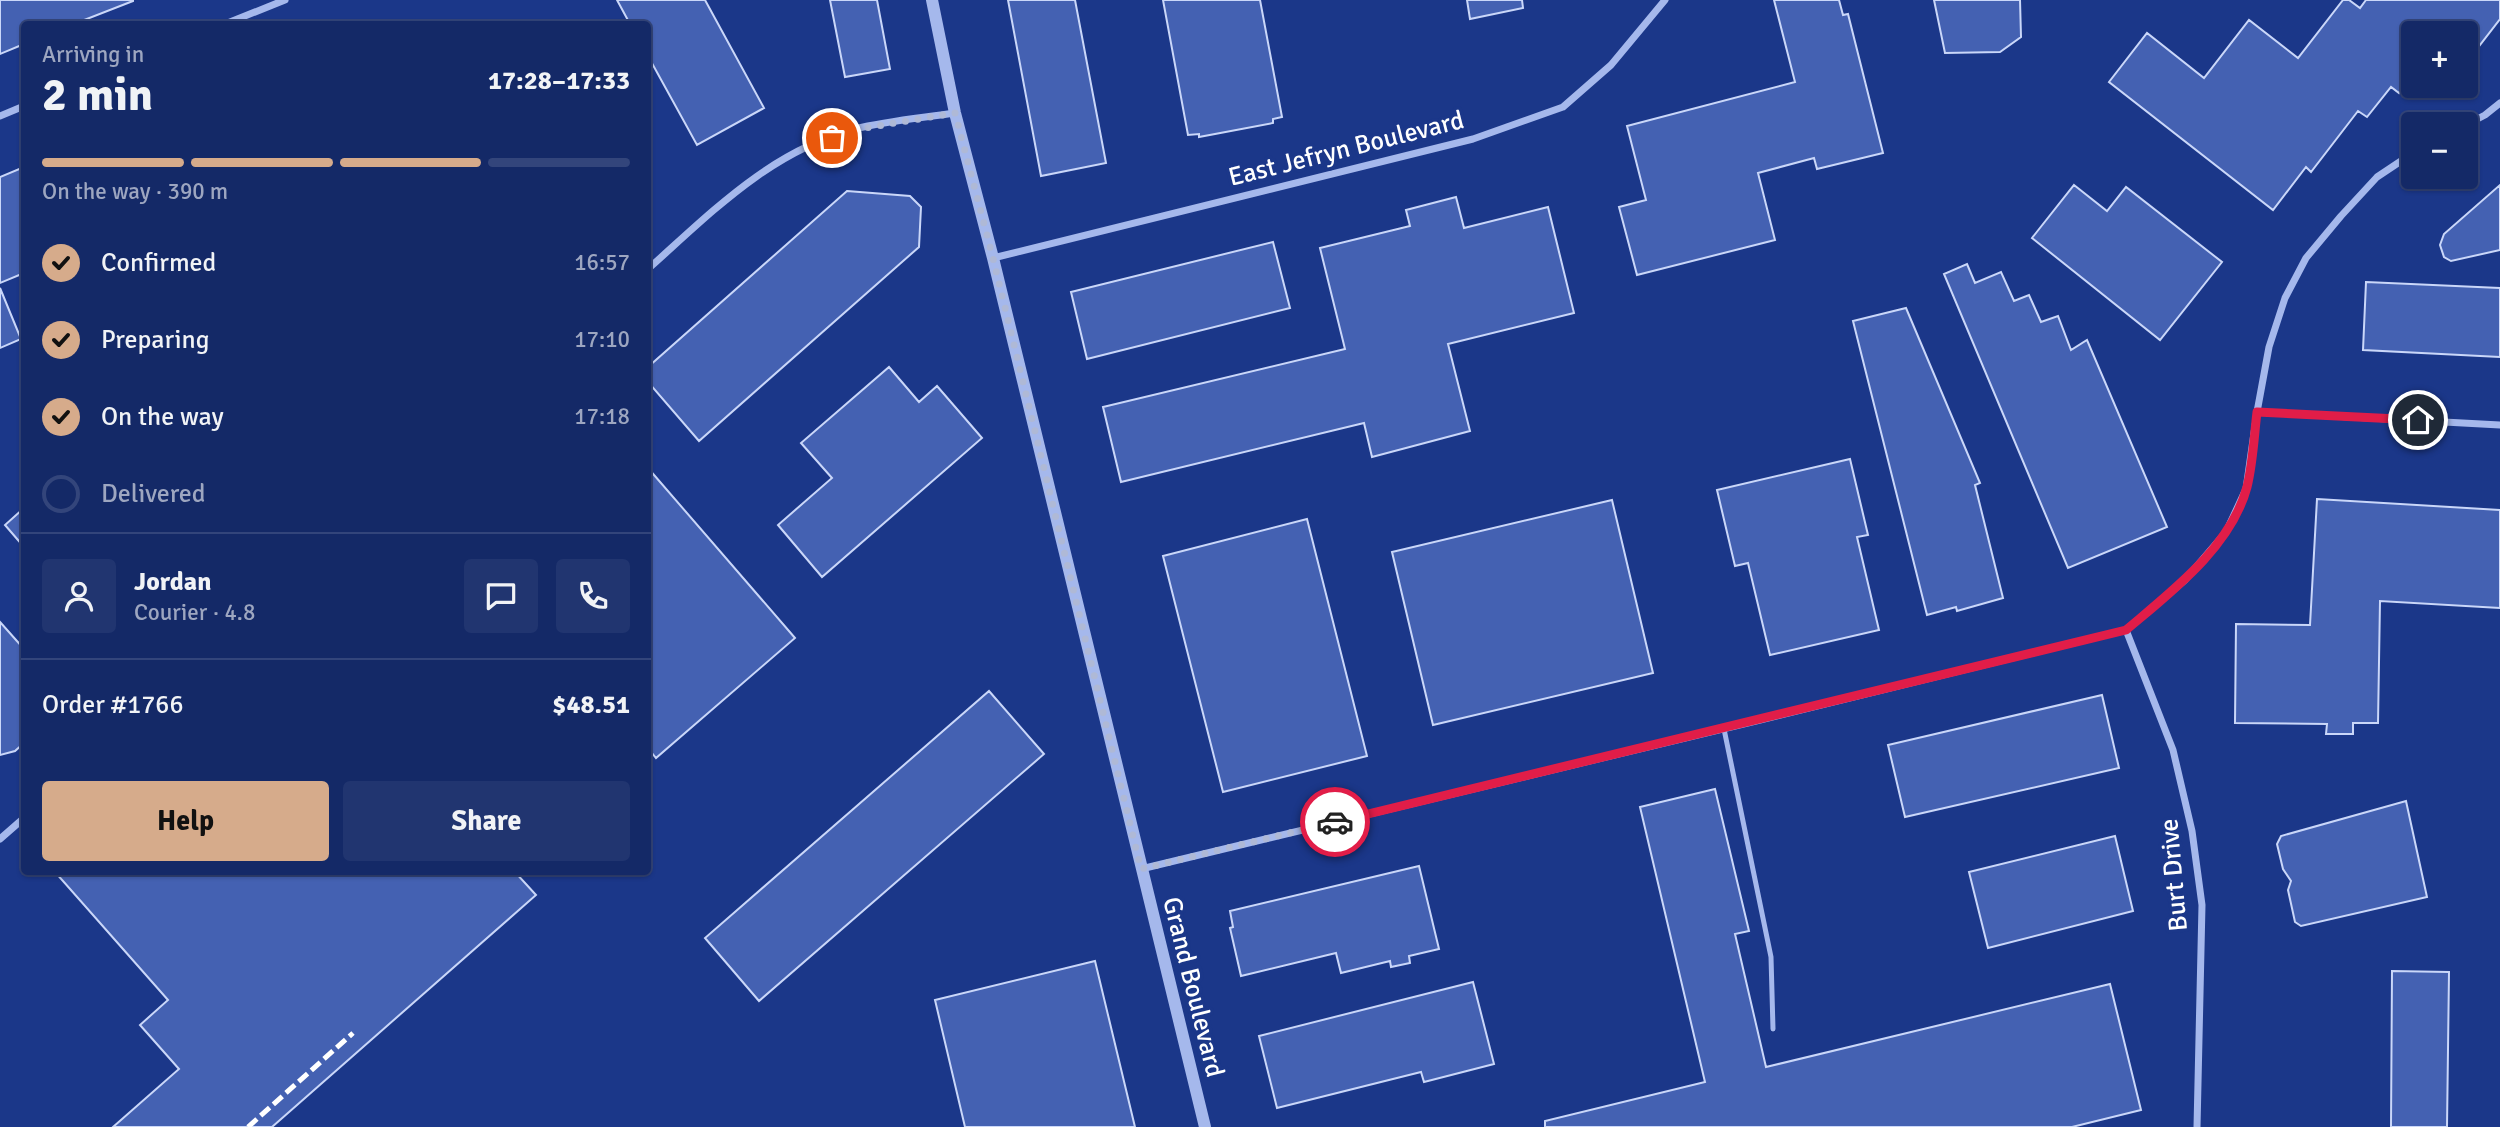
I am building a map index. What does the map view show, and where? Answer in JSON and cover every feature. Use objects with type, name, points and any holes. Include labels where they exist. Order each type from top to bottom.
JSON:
[{"type":"street","points":[[232,21],[285,0]]},
{"type":"street","name":"Grand Boulevard","points":[[932,0],[955,113],[993,258],[1205,1127]]},
{"type":"street","name":"East Jefryn Boulevard","points":[[993,258],[1473,139],[1563,107],[1612,65],[1665,0]]},
{"type":"street","points":[[2478,119],[2500,103]]},
{"type":"street","points":[[0,116],[21,107]]},
{"type":"street","points":[[651,266],[749,179],[795,152],[853,130],[955,113]]},
{"type":"street","points":[[1141,869],[2126,630],[2185,580],[2226,532],[2246,489],[2269,347],[2285,298],[2306,258],[2341,216],[2377,177],[2401,161]]},
{"type":"street","points":[[2257,412],[2500,425]]},
{"type":"street","name":"Burt Drive","points":[[2126,630],[2173,750],[2192,831],[2202,905],[2197,1127]]},
{"type":"street","points":[[0,839],[21,821]]},
{"type":"lane","points":[[1724,729],[1772,957],[1773,1029]]},
{"type":"building","points":[[0,0],[133,0],[82,21],[21,21],[21,45],[0,54]]},
{"type":"building","points":[[617,0],[705,0],[764,108],[697,145],[651,61],[651,21],[628,21]]},
{"type":"building","points":[[830,0],[877,0],[890,69],[845,77]]},
{"type":"building","points":[[1008,0],[1075,0],[1106,163],[1041,176]]},
{"type":"building","points":[[1163,0],[1260,0],[1282,117],[1273,119],[1273,123],[1199,137],[1199,134],[1188,135]]},
{"type":"building","points":[[1467,0],[1522,0],[1523,8],[1470,19]]},
{"type":"building","points":[[1774,0],[1839,0],[1843,15],[1848,14],[1883,153],[1817,169],[1814,158],[1758,173],[1775,240],[1637,275],[1619,207],[1646,200],[1627,126],[1795,82]]},
{"type":"building","points":[[1934,0],[2020,0],[2021,37],[2000,52],[1945,53]]},
{"type":"building","points":[[2343,0],[2349,0],[2360,8],[2366,0],[2500,0],[2500,19],[2478,47],[2478,21],[2401,21],[2401,90],[2399,93],[2391,87],[2367,117],[2358,111],[2311,172],[2306,167],[2273,210],[2109,82],[2147,33],[2204,78],[2249,20],[2298,58]]},
{"type":"building","points":[[21,168],[21,274],[0,283],[0,177]]},
{"type":"building","points":[[2074,185],[2107,211],[2126,187],[2222,262],[2160,340],[2032,238]]},
{"type":"building","points":[[2500,185],[2500,250],[2451,261],[2444,257],[2440,245],[2444,234]]},
{"type":"building","points":[[847,191],[910,196],[921,207],[919,247],[699,441],[651,385],[651,364]]},
{"type":"building","points":[[1456,197],[1464,228],[1548,207],[1574,313],[1448,344],[1470,431],[1372,457],[1364,423],[1121,482],[1103,407],[1345,349],[1320,248],[1410,226],[1406,210]]},
{"type":"building","points":[[1273,242],[1290,308],[1087,359],[1071,292]]},
{"type":"building","points":[[1967,264],[1975,283],[2001,272],[2014,301],[2029,295],[2041,322],[2058,316],[2071,350],[2087,340],[2167,527],[2068,568],[1944,274]]},
{"type":"building","points":[[2366,282],[2500,288],[2500,357],[2363,350]]},
{"type":"building","points":[[0,288],[21,339],[0,348]]},
{"type":"building","points":[[1906,308],[1980,483],[1975,485],[2003,598],[1957,611],[1956,607],[1927,615],[1853,321]]},
{"type":"building","points":[[889,367],[919,402],[937,386],[982,438],[822,577],[778,525],[832,478],[801,443]]},
{"type":"building","points":[[1850,459],[1868,535],[1857,537],[1879,630],[1770,655],[1748,563],[1735,566],[1717,490]]},
{"type":"building","points":[[651,471],[795,638],[656,758],[651,752]]},
{"type":"building","points":[[2317,499],[2500,510],[2500,608],[2380,601],[2378,723],[2353,723],[2353,734],[2326,734],[2327,724],[2235,723],[2236,624],[2310,625]]},
{"type":"building","points":[[1612,500],[1653,673],[1433,725],[1392,552]]},
{"type":"building","points":[[21,511],[21,544],[5,525]]},
{"type":"building","points":[[1307,519],[1367,756],[1223,792],[1163,556]]},
{"type":"building","points":[[0,622],[21,646],[21,746],[15,751],[0,755]]},
{"type":"building","points":[[989,691],[1044,754],[759,1001],[705,938]]},
{"type":"building","points":[[2102,695],[2119,768],[1905,817],[1888,745]]},
{"type":"building","points":[[1715,789],[1749,931],[1735,934],[1766,1067],[2110,984],[2141,1110],[2072,1127],[1545,1127],[1545,1121],[1705,1082],[1640,807]]},
{"type":"building","points":[[2406,801],[2427,897],[2301,926],[2295,922],[2288,890],[2291,881],[2283,869],[2277,844],[2281,836]]},
{"type":"building","points":[[2115,836],[2133,911],[1988,948],[1969,872]]},
{"type":"building","points":[[1419,866],[1439,949],[1409,956],[1410,963],[1391,967],[1390,961],[1341,973],[1336,953],[1241,976],[1230,928],[1233,927],[1230,911]]},
{"type":"building","points":[[58,875],[518,875],[536,895],[272,1127],[113,1127],[179,1069],[140,1025],[168,1000]]},
{"type":"building","points":[[1095,961],[1135,1127],[965,1127],[935,1000]]},
{"type":"building","points":[[2392,971],[2449,972],[2447,1127],[2391,1127]]},
{"type":"building","points":[[1473,982],[1494,1064],[1424,1082],[1421,1072],[1277,1108],[1259,1036]]},
{"type":"railway","points":[[248,1127],[353,1033]]},
{"type":"way so far","points":[[832,138],[853,130],[955,113],[993,258],[1141,869],[1335,822]]},
{"type":"route","points":[[1335,822],[2126,630],[2185,580],[2226,532],[2246,489],[2257,412],[2418,420]]}]
